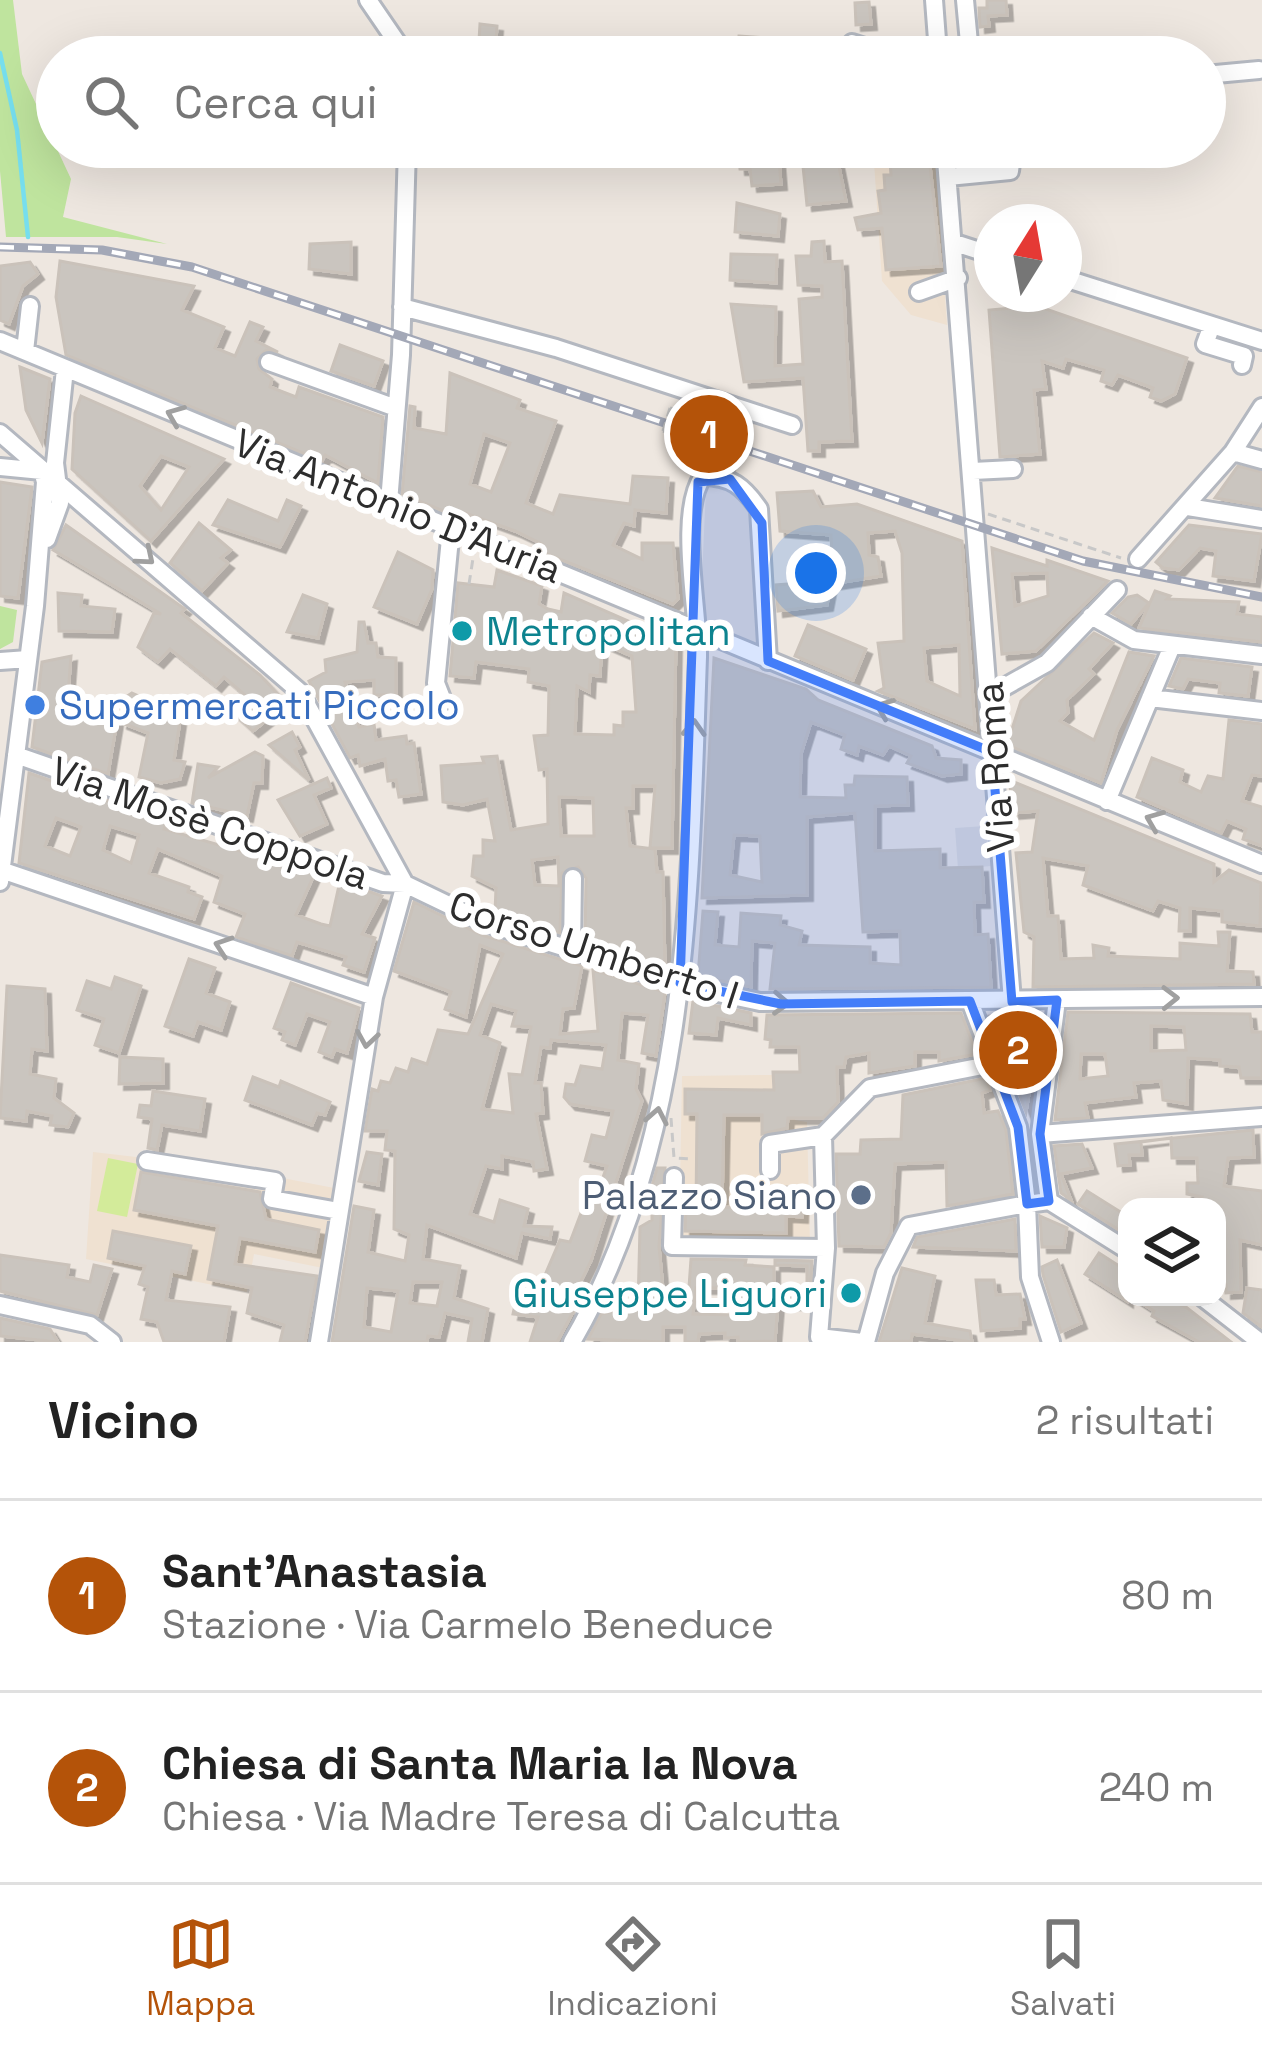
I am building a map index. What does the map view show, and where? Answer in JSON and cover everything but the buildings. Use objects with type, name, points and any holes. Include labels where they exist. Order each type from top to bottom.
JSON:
[{"type":"street","points":[[368,0],[393,36]]},
{"type":"street","points":[[934,0],[937,36]]},
{"type":"street","points":[[965,0],[968,36]]},
{"type":"street","points":[[1226,73],[1259,70]]},
{"type":"street","points":[[388,502],[403,307],[406,168]]},
{"type":"street","name":"Via Roma","points":[[947,168],[958,278],[963,438],[974,471],[1012,1001]]},
{"type":"street","points":[[948,177],[1010,168]]},
{"type":"street","points":[[955,243],[974,249]]},
{"type":"street","points":[[919,292],[944,279],[958,278]]},
{"type":"street","points":[[1082,284],[1262,341]]},
{"type":"street","points":[[25,351],[30,306]]},
{"type":"street","points":[[403,307],[556,347],[792,425]]},
{"type":"street","points":[[1211,325],[1205,344],[1244,356],[1242,365]]},
{"type":"street","name":"Via Antonio D'Auria","points":[[0,341],[1262,864]]},
{"type":"street","points":[[268,362],[396,408]]},
{"type":"street","points":[[0,882],[65,369]]},
{"type":"street","points":[[1138,559],[1233,452],[1262,407]]},
{"type":"street","points":[[0,433],[50,476],[69,502],[299,692],[405,884],[374,997],[320,1342]]},
{"type":"street","points":[[1233,452],[1262,460]]},
{"type":"street","points":[[0,467],[50,476]]},
{"type":"street","points":[[974,471],[1013,470]]},
{"type":"street","points":[[572,1342],[604,1279],[640,1187],[680,983],[695,629],[693,526],[698,482],[710,476],[745,489],[759,509],[768,662]]},
{"type":"street","points":[[41,550],[69,502]]},
{"type":"street","points":[[1187,507],[1262,519]]},
{"type":"street","points":[[443,700],[437,664],[451,528]]},
{"type":"street","points":[[990,695],[1047,663],[1117,590]]},
{"type":"street","points":[[1090,616],[1134,640],[1262,655]]},
{"type":"street","points":[[1107,801],[1172,646]]},
{"type":"street","points":[[0,661],[28,659]]},
{"type":"street","points":[[1150,698],[1262,711]]},
{"type":"street","name":"Via Mosè Coppola","points":[[16,755],[382,883],[405,884],[429,896]]},
{"type":"street","points":[[1,870],[374,997]]},
{"type":"street","points":[[572,950],[573,878]]},
{"type":"street","name":"Corso Umberto I","points":[[429,896],[486,923],[572,950],[680,983],[781,1004],[1262,997]]},
{"type":"street","points":[[1048,1201],[1040,1134],[1057,1000]]},
{"type":"street","points":[[970,1001],[1018,1127],[1030,1277],[1050,1339]]},
{"type":"street","points":[[770,1170],[770,1144],[823,1136],[872,1096],[993,1064]]},
{"type":"street","points":[[1040,1134],[1262,1117]]},
{"type":"street","points":[[823,1136],[826,1248],[819,1337],[864,1342],[885,1273],[909,1226],[1048,1201],[1118,1244]]},
{"type":"street","points":[[147,1161],[275,1181],[272,1199],[339,1211]]},
{"type":"street","points":[[674,1177],[672,1246],[826,1248]]},
{"type":"street","points":[[0,1304],[90,1324],[112,1342]]},
{"type":"street","points":[[1214,1306],[1260,1342]]},
{"type":"path","points":[[704,420],[670,408],[663,430],[714,447],[709,465]]},
{"type":"path","points":[[988,512],[1138,559]]},
{"type":"path","points":[[470,584],[472,557]]},
{"type":"path","points":[[675,1127],[674,1159],[691,1159]]},
{"type":"highlighted area","points":[[730,479],[762,523],[768,661],[992,752],[1012,1002],[1057,1000],[1040,1134],[1049,1201],[1027,1204],[1018,1127],[970,1001],[781,1004],[680,983],[698,482]]},
{"type":"shaded area","points":[[874,168],[936,168],[947,325],[911,315],[882,281]]},
{"type":"shaded area","points":[[734,485],[754,519],[762,646],[700,621],[706,488]]},
{"type":"shaded area","points":[[985,826],[991,866],[958,869],[955,828]]},
{"type":"shaded area","points":[[773,1075],[774,1081],[799,1082],[795,1120],[807,1122],[810,1245],[679,1242],[682,1076]]},
{"type":"shaded area","points":[[93,1152],[231,1168],[334,1188],[323,1268],[254,1254],[247,1292],[86,1259]]},
{"type":"green space","points":[[0,0],[13,0],[22,74],[36,104],[36,168],[66,168],[71,179],[63,217],[167,244],[117,237],[6,237],[0,171]]},
{"type":"green space","points":[[0,606],[17,610],[13,642],[0,649]]},
{"type":"green space","points":[[108,1158],[138,1164],[127,1217],[97,1211]]},
{"type":"waterway","points":[[0,53],[17,130],[28,237]]},
{"type":"railway","points":[[0,247],[102,250],[192,267],[1083,561],[1262,597]]},
{"type":"place","name":"Sant'Anastasia","points":[[709,434]]},
{"type":"place","name":"Metropolitan","points":[[462,631]]},
{"type":"place","name":"Supermercati Piccolo","points":[[35,705]]},
{"type":"place","name":"Chiesa di Santa Maria la Nova","points":[[1018,1050]]},
{"type":"place","name":"Palazzo Siano","points":[[861,1195]]},
{"type":"place","name":"Giuseppe Liguori","points":[[851,1293]]}]
